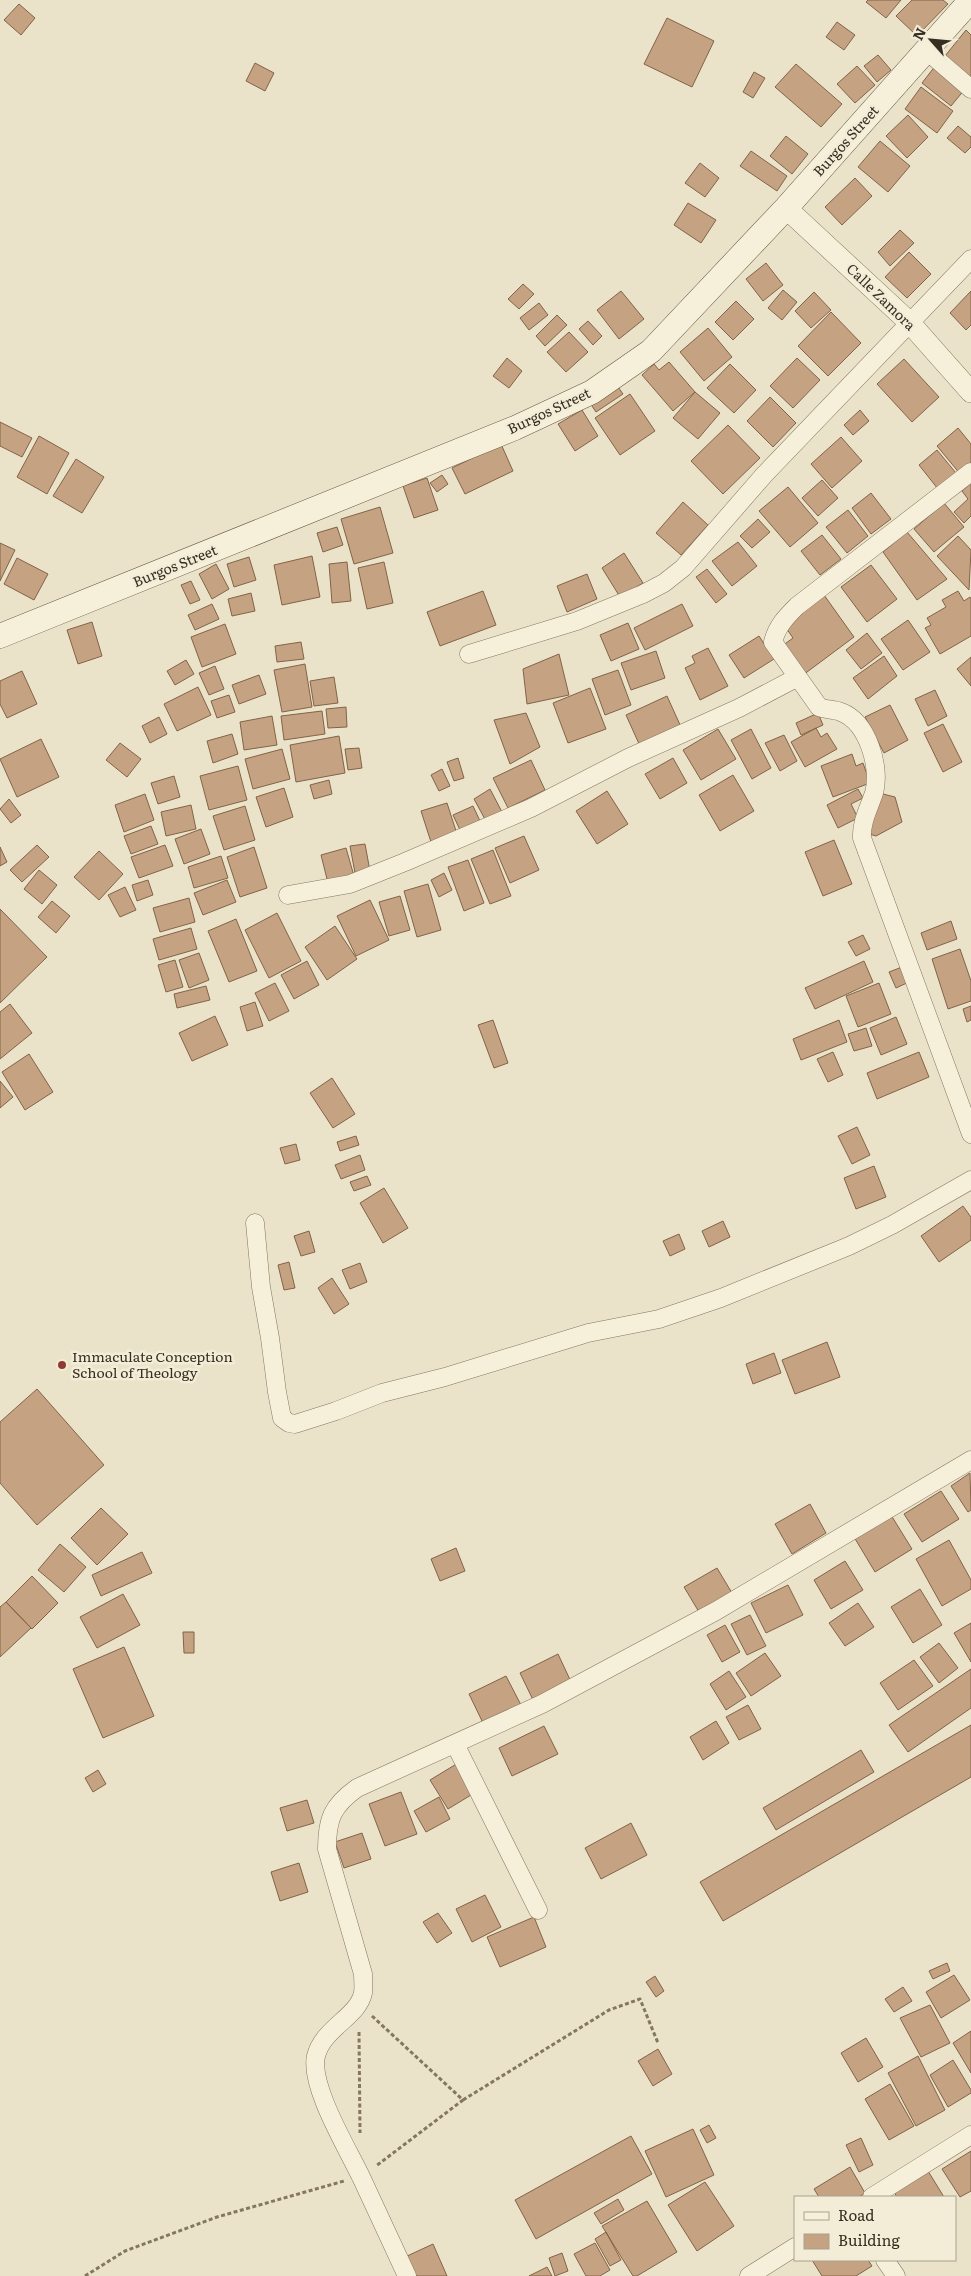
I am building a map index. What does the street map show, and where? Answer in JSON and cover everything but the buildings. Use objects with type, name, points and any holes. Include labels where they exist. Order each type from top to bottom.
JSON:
[{"type":"main road","name":"Burgos Street","points":[[0,636],[515,428],[592,392],[651,351],[786,208],[971,0]]},
{"type":"street","points":[[927,51],[971,89]]},
{"type":"street","name":"Calle Zamora","points":[[786,208],[909,322],[971,392]]},
{"type":"street","points":[[469,654],[577,621],[643,594],[664,583],[683,568],[764,476],[971,259]]},
{"type":"street","points":[[971,472],[826,582],[782,621],[775,632],[773,642],[796,678],[819,707],[827,710],[841,711],[853,720],[864,733],[875,765],[876,777],[874,792],[862,829],[862,838],[971,1134]]},
{"type":"street","points":[[288,895],[350,884],[405,862],[475,830],[531,808],[628,758],[739,708],[796,678]]},
{"type":"street","points":[[255,1223],[261,1287],[282,1418],[289,1423],[295,1424],[336,1411],[382,1393],[445,1377],[588,1333],[659,1319],[721,1298],[849,1246],[892,1225],[971,1180]]},
{"type":"street","points":[[407,2276],[361,2177],[332,2122],[315,2068],[316,2056],[329,2032],[358,2004],[363,1993],[363,1974],[327,1849],[329,1820],[343,1798],[357,1788],[542,1704],[716,1611],[971,1460]]},
{"type":"street","points":[[454,1744],[538,1910]]},
{"type":"street","points":[[874,2196],[971,2135]]},
{"type":"street","points":[[749,2276],[794,2248]]},
{"type":"street","points":[[886,2261],[896,2276]]},
{"type":"path","points":[[85,2276],[124,2251],[207,2221],[361,2177],[463,2100],[609,2010],[640,1999],[658,2043]]},
{"type":"path","points":[[358,2004],[463,2100]]},
{"type":"path","points":[[358,2004],[360,2138]]},
{"type":"place","name":"Immaculate Conception School of Theology","points":[[62,1365]]}]
